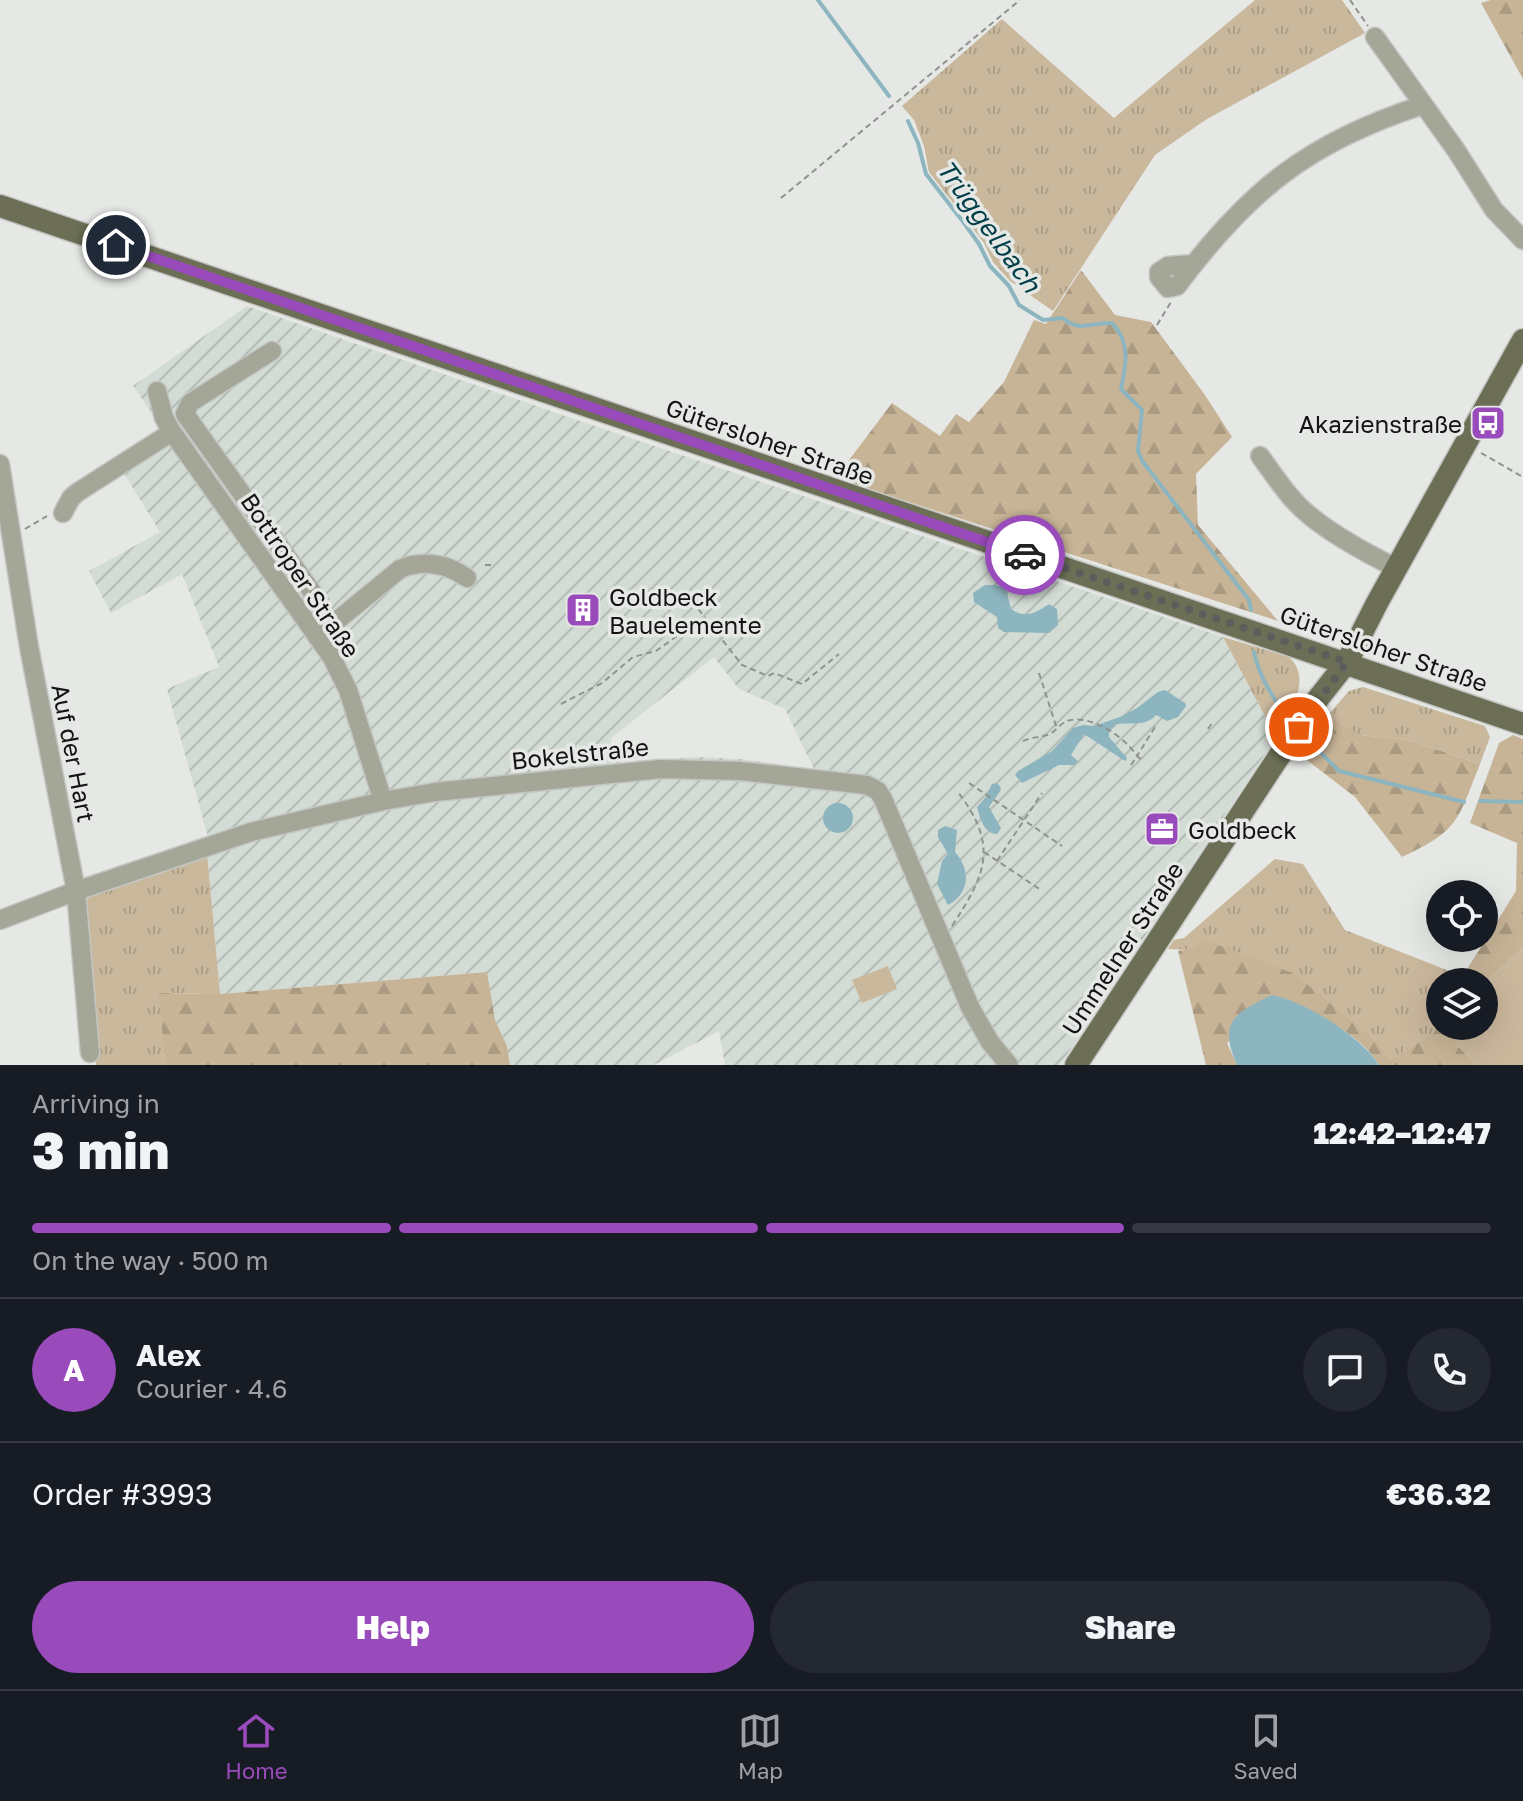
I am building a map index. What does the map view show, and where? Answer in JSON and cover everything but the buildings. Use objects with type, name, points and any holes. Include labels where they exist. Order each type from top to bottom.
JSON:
[{"type":"main road","name":"Gütersloher Straße","points":[[0,206],[1523,724]]},
{"type":"main road","name":"Ummelner Straße","points":[[1076,1065],[1278,757],[1347,662],[1523,340]]},
{"type":"street","points":[[1375,37],[1456,150],[1494,210],[1523,240]]},
{"type":"street","points":[[1177,286],[1172,289],[1162,284],[1159,272],[1168,266],[1194,264],[1249,202],[1298,161],[1369,125],[1423,105]]},
{"type":"street","points":[[272,351],[190,403],[185,414],[320,603],[321,634]]},
{"type":"street","name":"Bottroper Straße","points":[[157,391],[164,418],[172,432],[321,634],[348,690],[383,801]]},
{"type":"street","points":[[63,513],[78,492],[172,432]]},
{"type":"street","points":[[1260,456],[1309,515],[1342,538],[1396,568]]},
{"type":"street","name":"Auf der Hart","points":[[0,464],[29,647],[76,891],[90,1053]]},
{"type":"street","points":[[321,634],[400,569],[413,564],[454,569],[467,578]]},
{"type":"street","name":"Bokelstraße","points":[[0,920],[251,832],[435,792],[661,769],[740,771],[867,785],[878,791],[883,799],[970,1007],[990,1042],[1009,1065]]},
{"type":"path","points":[[781,198],[1020,0]]},
{"type":"path","points":[[1350,0],[1375,37]]},
{"type":"path","points":[[1157,325],[1174,298],[1177,286]]},
{"type":"path","points":[[1466,444],[1523,477]]},
{"type":"path","points":[[12,538],[50,513],[63,513]]},
{"type":"path","points":[[485,565],[491,565]]},
{"type":"path","points":[[692,601],[742,665],[768,676],[774,673],[802,684],[839,654]]},
{"type":"path","points":[[561,704],[602,683],[633,657],[656,651],[684,631],[707,620]]},
{"type":"path","points":[[1039,673],[1057,729]]},
{"type":"path","points":[[1023,741],[1045,736],[1065,722],[1091,721],[1132,749],[1143,761]]},
{"type":"path","points":[[1208,729],[1212,723]]},
{"type":"path","points":[[1131,765],[1155,727]]},
{"type":"path","points":[[969,783],[1062,846]]},
{"type":"path","points":[[940,937],[948,933],[980,877],[982,836],[976,819],[958,792]]},
{"type":"path","points":[[997,861],[1042,793]]},
{"type":"path","points":[[983,852],[1041,890]]},
{"type":"shaded area","points":[[247,306],[1223,637],[1276,737],[1060,1065],[725,1065],[719,1031],[654,1065],[510,1065],[507,1046],[495,1020],[486,972],[220,994],[208,837],[167,689],[219,667],[182,574],[111,613],[89,571],[160,532],[122,470],[171,441],[133,386]],"holes":[[[714,657],[739,689],[785,709],[814,769],[697,757],[613,762],[611,738]]]},
{"type":"green space","points":[[1255,0],[1342,0],[1365,33],[1207,119],[1155,155],[1053,311],[1010,281],[929,172],[924,146],[914,120],[902,106],[1002,19],[1114,118]]},
{"type":"green space","points":[[1523,0],[1523,79],[1481,3]]},
{"type":"green space","points":[[1081,270],[1115,315],[1151,322],[1232,437],[1196,474],[1198,525],[1278,621],[844,481],[846,464],[892,403],[940,436],[956,414],[969,422],[1004,382],[1034,320],[1046,324]]},
{"type":"green space","points":[[1223,637],[1289,657],[1296,666],[1299,686],[1296,697],[1276,737]]},
{"type":"green space","points":[[1363,687],[1485,726],[1490,737],[1480,764],[1408,740],[1359,735],[1328,715],[1349,691]]},
{"type":"green space","points":[[1328,715],[1360,735],[1408,740],[1480,764],[1461,811],[1446,831],[1402,857],[1355,797],[1299,754]]},
{"type":"green space","points":[[1513,735],[1523,739],[1523,948],[1498,971],[1498,968],[1468,968],[1478,952],[1498,952],[1498,920],[1516,891],[1517,843],[1470,823],[1499,743]]},
{"type":"green space","points":[[207,852],[220,994],[160,993],[165,1065],[96,1065],[83,895]]},
{"type":"green space","points":[[1275,859],[1303,864],[1345,930],[1442,968],[1426,968],[1426,1037],[1389,1061],[1381,1046],[1197,946],[1189,950],[1168,949],[1174,940],[1184,938]]},
{"type":"green space","points":[[1205,940],[1295,974],[1381,1046],[1390,1060],[1426,1037],[1426,1040],[1458,1040],[1456,1044],[1477,1065],[1379,1065],[1350,1035],[1287,999],[1227,1043],[1237,1065],[1206,1065],[1178,951],[1193,948]]},
{"type":"green space","points":[[1523,948],[1523,1065],[1477,1065],[1456,1044],[1458,1040],[1498,1040],[1498,971]]},
{"type":"green space","points":[[888,966],[897,989],[862,1003],[852,980]]},
{"type":"green space","points":[[487,972],[495,1020],[507,1046],[510,1065],[165,1065],[159,993],[220,994]]},
{"type":"water","points":[[985,585],[1006,589],[1011,609],[1021,614],[1035,612],[1049,604],[1057,609],[1058,625],[1049,633],[1004,632],[998,628],[997,617],[974,602],[973,593]]},
{"type":"water","points":[[1165,690],[1185,703],[1178,717],[1167,721],[1156,715],[1143,723],[1116,724],[1109,731],[1109,737],[1127,758],[1125,761],[1084,734],[1071,755],[1078,761],[1074,765],[1059,765],[1022,783],[1015,775],[1052,751],[1073,728],[1094,726],[1120,717]]},
{"type":"water","points":[[996,783],[1001,790],[989,807],[1001,828],[997,834],[986,828],[977,807],[992,784]]},
{"type":"water","points":[[838,803],[848,808],[853,818],[848,828],[838,833],[828,828],[823,818],[828,808]]},
{"type":"water","points":[[945,826],[957,830],[955,852],[966,874],[961,894],[948,905],[937,884],[942,861],[948,854],[938,837],[938,830]]},
{"type":"water","points":[[1272,995],[1300,1004],[1331,1022],[1360,1043],[1379,1065],[1237,1065],[1229,1038],[1233,1021],[1248,1007]]},
{"type":"waterway","name":"Trüggelbach","points":[[818,0],[889,96]]},
{"type":"waterway","name":"Trüggelbach","points":[[908,121],[926,174],[979,244],[990,266],[1009,286],[1019,305],[1043,320],[1063,318],[1080,326],[1112,323],[1118,330],[1126,354],[1121,389],[1142,410],[1138,451],[1143,462],[1249,600],[1251,610]]},
{"type":"waterway","name":"Trüggelbach","points":[[1254,652],[1269,691],[1283,712]]},
{"type":"waterway","name":"Trüggelbach","points":[[1310,738],[1339,771],[1464,802]]},
{"type":"waterway","name":"Trüggelbach","points":[[1480,801],[1523,802]]},
{"type":"way so far","points":[[1025,555],[1347,662],[1299,727]]},
{"type":"place","name":"Akazienstraße","points":[[1488,423]]},
{"type":"place","name":"Goldbeck Bauelemente","points":[[583,610]]},
{"type":"place","name":"Goldbeck","points":[[1162,829]]},
{"type":"route","points":[[116,245],[1025,555]]}]
